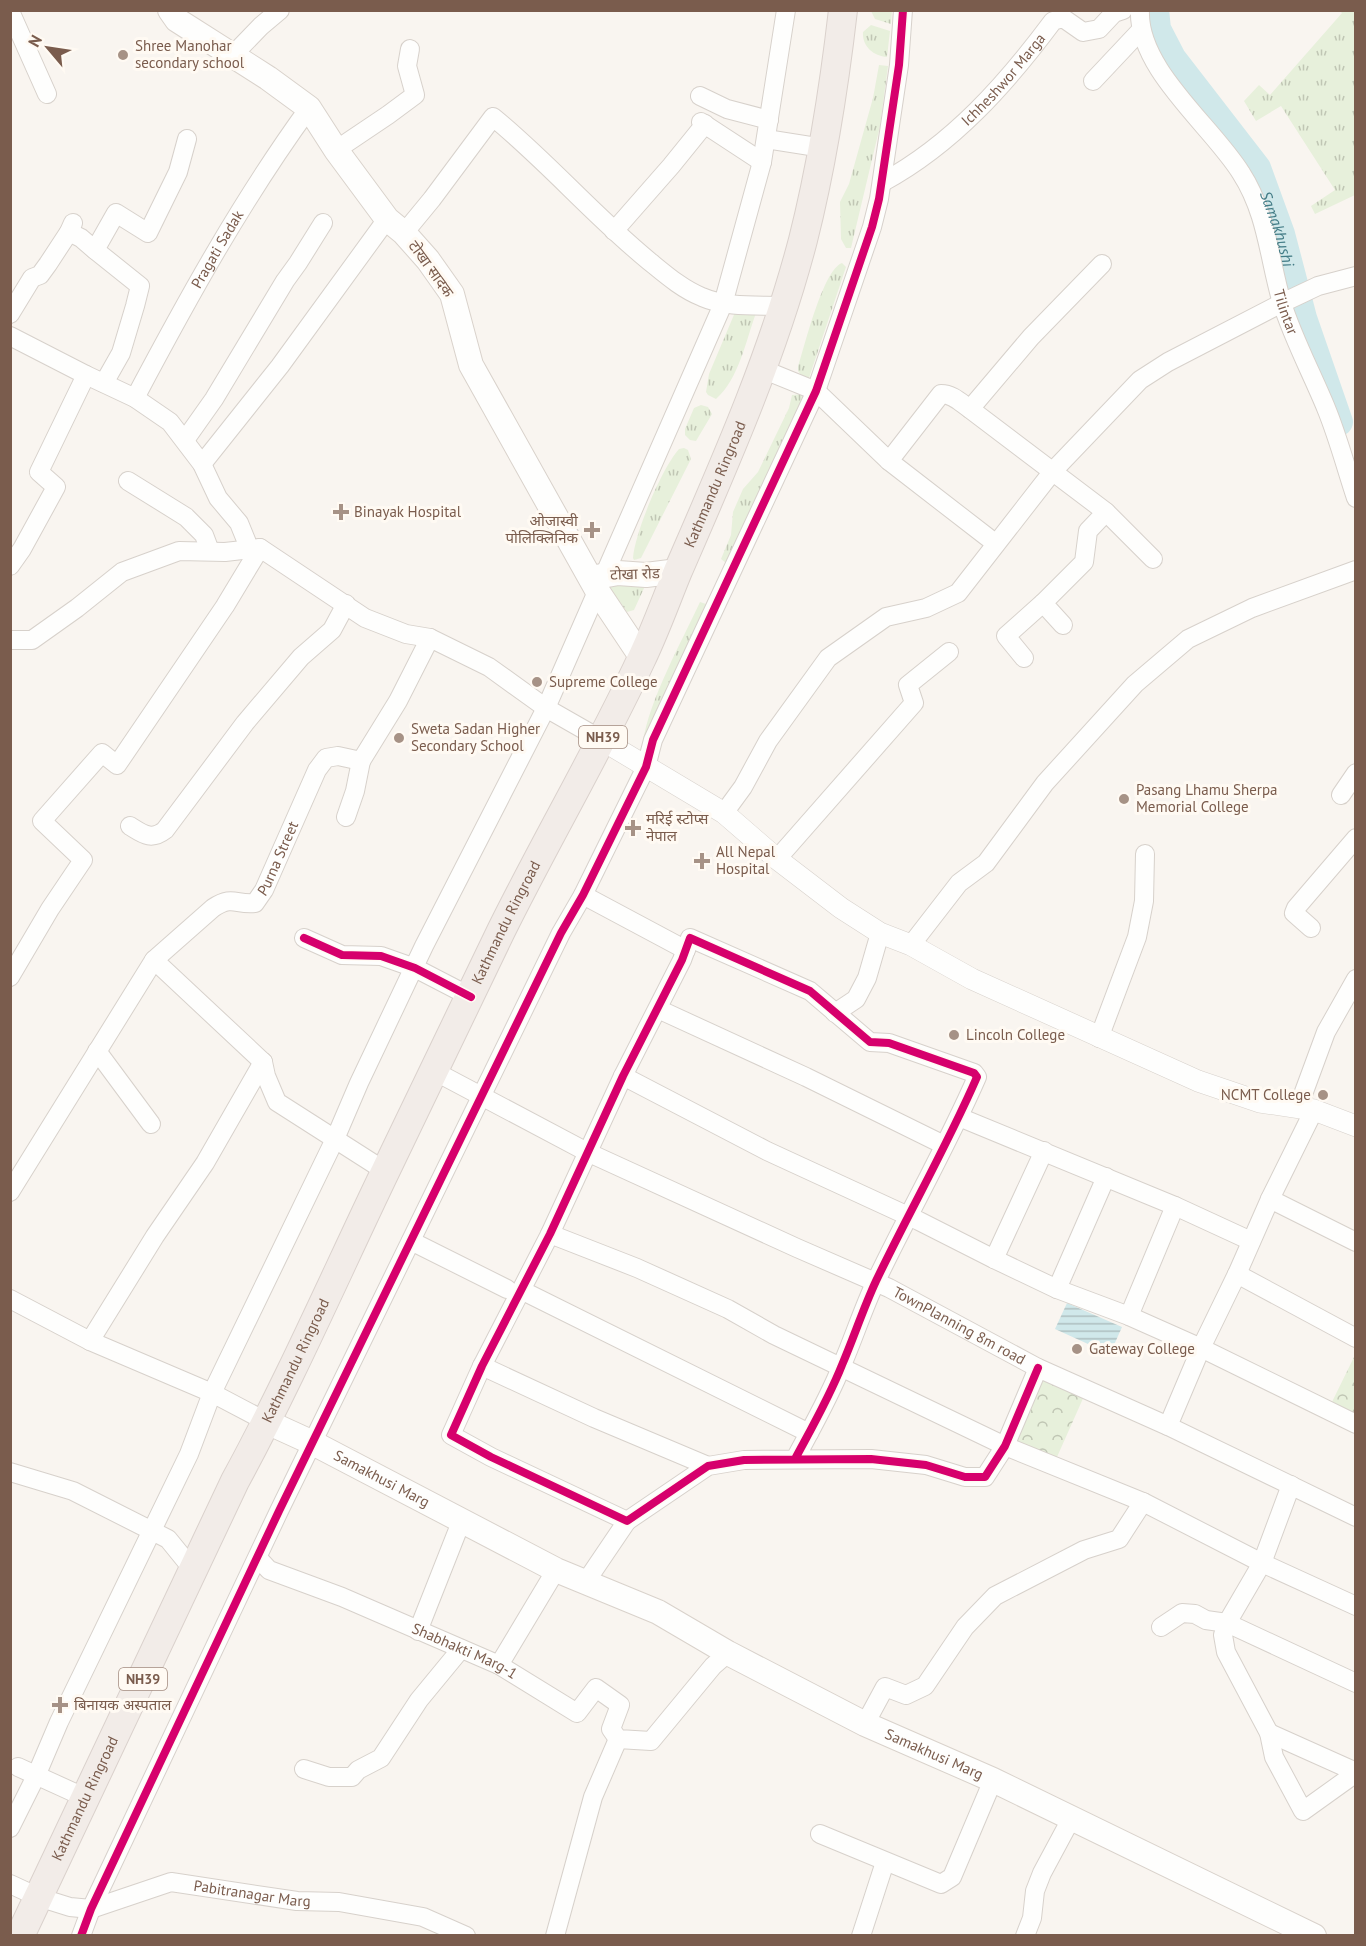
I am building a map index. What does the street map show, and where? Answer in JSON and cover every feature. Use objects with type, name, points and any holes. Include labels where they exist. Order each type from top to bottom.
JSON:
[{"type":"highway","name":"Kathmandu Ringroad","points":[[20,1935],[235,1481],[267,1422],[504,926],[602,740],[642,658],[726,464],[784,306],[803,240],[823,148],[835,78],[843,10]]},
{"type":"main road","name":"टोखा सादक","points":[[170,10],[177,20],[233,55],[309,108],[336,150],[396,226],[428,260],[452,294],[471,365],[642,658]]},
{"type":"main road","name":"टोखा रोड","points":[[598,581],[618,573],[646,575],[678,571]]},
{"type":"main road","name":"Samakhusi Marg","points":[[267,1422],[313,1443],[556,1570],[658,1612],[728,1653],[866,1724],[993,1780],[1314,1935]]},
{"type":"street","points":[[233,55],[280,10]]},
{"type":"street","points":[[10,1828],[189,1454],[212,1393],[335,1139],[359,1083],[546,708],[598,581],[723,304],[762,162],[786,10]]},
{"type":"street","points":[[81,1935],[91,1909],[279,1511],[481,1095],[646,767],[653,740],[816,391],[872,227],[883,182],[899,65],[903,10]]},
{"type":"street","name":"Ichheshwor Marga","points":[[883,182],[946,139],[983,105],[1053,21],[1067,14],[1083,32],[1099,29],[1114,13],[1123,10]]},
{"type":"street","name":"Tilintar","points":[[1140,10],[1141,30],[1152,57],[1177,93],[1241,173],[1254,197],[1265,227],[1282,303],[1327,411],[1356,498]]},
{"type":"street","points":[[10,11],[47,94]]},
{"type":"street","points":[[1093,81],[1141,30]]},
{"type":"street","points":[[336,150],[388,116],[415,95],[407,66],[410,49]]},
{"type":"street","points":[[700,96],[727,109],[769,120]]},
{"type":"street","name":"Pragati Sadak","points":[[135,398],[208,264],[279,149],[309,108]]},
{"type":"street","points":[[201,464],[219,445],[287,357],[396,226],[432,199],[493,117],[518,138],[614,231],[677,284],[701,297],[723,304],[784,306]]},
{"type":"street","points":[[614,231],[671,166],[703,123],[762,162]]},
{"type":"street","points":[[95,250],[116,213],[148,233],[178,172],[187,139]]},
{"type":"street","points":[[766,140],[823,148]]},
{"type":"street","points":[[185,440],[214,399],[323,223]]},
{"type":"street","points":[[10,314],[32,278],[40,275],[71,227],[95,250],[140,286],[121,353],[104,383]]},
{"type":"street","points":[[970,409],[1031,337],[1102,264]]},
{"type":"street","points":[[724,813],[743,787],[768,741],[828,658],[886,617],[926,608],[958,593],[1053,471],[1140,380],[1168,362],[1282,303],[1318,286],[1356,276]]},
{"type":"street","points":[[10,336],[135,398],[170,422],[185,440],[201,464],[218,498],[239,523],[255,549],[365,618],[406,634],[430,638],[489,667],[546,708],[724,813],[777,859],[841,908],[880,933],[911,945],[972,979],[1198,1081],[1260,1102],[1306,1109],[1356,1126]]},
{"type":"street","points":[[762,369],[816,391],[889,461],[995,543]]},
{"type":"street","points":[[10,566],[56,488],[39,471],[86,375]]},
{"type":"street","points":[[889,461],[941,394],[952,396],[1106,512],[1153,559]]},
{"type":"street","points":[[128,481],[186,517],[204,535],[210,551]]},
{"type":"street","points":[[1024,658],[1006,636],[1084,562],[1088,531],[1106,512]]},
{"type":"street","points":[[10,640],[32,640],[122,572],[179,551],[255,549]]},
{"type":"street","points":[[10,977],[71,875],[83,860],[42,821],[89,765],[102,753],[117,765],[225,606],[255,549]]},
{"type":"street","points":[[911,945],[959,883],[986,863],[1046,783],[1135,684],[1188,639],[1252,608],[1356,570]]},
{"type":"street","points":[[1043,603],[1063,625]]},
{"type":"street","points":[[130,826],[148,837],[157,836],[165,830],[252,715],[301,657],[332,630],[346,604]]},
{"type":"street","points":[[346,817],[357,783],[361,761],[398,701],[430,638]]},
{"type":"street","points":[[777,859],[914,704],[908,685],[950,652]]},
{"type":"street","name":"Purna Street","points":[[154,960],[223,901],[255,903],[264,890],[317,770],[326,758],[338,756],[361,761]]},
{"type":"street","points":[[1341,795],[1356,774]]},
{"type":"street","points":[[1311,928],[1294,913],[1296,908],[1356,838]]},
{"type":"street","points":[[1099,1038],[1137,937],[1144,901],[1145,854]]},
{"type":"street","points":[[583,895],[686,950]]},
{"type":"street","points":[[835,1013],[856,999],[867,978],[880,933]]},
{"type":"street","points":[[304,938],[342,955],[381,956],[415,968],[471,997]]},
{"type":"street","points":[[627,1521],[491,1457],[451,1435],[514,1290],[550,1234],[690,938],[810,991],[870,1042],[889,1043],[975,1074],[977,1077],[876,1282],[842,1366],[795,1459]]},
{"type":"street","points":[[10,1192],[154,960],[263,1062],[277,1102],[385,1171]]},
{"type":"street","points":[[1168,1426],[1201,1348],[1270,1199],[1306,1109],[1326,1032],[1356,979]]},
{"type":"street","points":[[658,1009],[806,1077],[944,1145]]},
{"type":"street","points":[[97,1051],[151,1124]]},
{"type":"street","points":[[90,1341],[155,1236],[205,1163],[263,1062]]},
{"type":"street","name":"TownPlanning 8m road","points":[[435,1071],[587,1152],[876,1282],[1038,1368],[1168,1426],[1356,1517]]},
{"type":"street","points":[[623,1076],[767,1151],[994,1259],[1058,1289],[1129,1316],[1201,1348],[1356,1424]]},
{"type":"street","points":[[959,1117],[1175,1206],[1251,1242]]},
{"type":"street","points":[[994,1259],[1044,1151]]},
{"type":"street","points":[[1058,1289],[1106,1177]]},
{"type":"street","points":[[1270,1199],[1356,1242]]},
{"type":"street","points":[[1129,1316],[1175,1206]]},
{"type":"street","points":[[550,1234],[657,1277],[728,1309],[774,1335],[1005,1446],[1143,1502],[1262,1563],[1356,1606]]},
{"type":"street","points":[[411,1241],[809,1433]]},
{"type":"street","points":[[1237,1274],[1356,1338]]},
{"type":"street","points":[[10,1299],[90,1341],[212,1393],[267,1422]]},
{"type":"street","points":[[482,1366],[594,1418],[708,1466]]},
{"type":"street","points":[[585,1583],[627,1521],[708,1466],[744,1460],[871,1459],[926,1465],[965,1477],[985,1477],[1005,1446],[1038,1368]]},
{"type":"street","points":[[10,1472],[73,1491],[168,1539],[194,1571]]},
{"type":"street","points":[[1269,1733],[1356,1773],[1303,1811],[1274,1757],[1269,1733],[1226,1652],[1223,1635],[1227,1623],[1262,1563],[1291,1485]]},
{"type":"street","points":[[866,1724],[885,1687],[906,1695],[925,1686],[965,1627],[995,1596],[1084,1550],[1119,1539],[1143,1502]]},
{"type":"street","points":[[418,1631],[461,1522]]},
{"type":"street","name":"Shabhakti Marg-1","points":[[258,1558],[269,1570],[342,1597],[499,1665],[577,1713],[596,1688],[620,1705],[611,1729],[618,1739],[593,1797],[555,1935]]},
{"type":"street","points":[[499,1665],[556,1570]]},
{"type":"street","points":[[1161,1627],[1182,1613],[1195,1614],[1206,1620],[1227,1623],[1356,1683]]},
{"type":"street","points":[[304,1769],[329,1777],[352,1777],[358,1770],[381,1758],[418,1700],[461,1649]]},
{"type":"street","points":[[618,1739],[651,1741],[713,1666],[728,1653]]},
{"type":"street","points":[[18,1767],[86,1798]]},
{"type":"street","points":[[820,1834],[941,1884],[952,1876],[993,1780]]},
{"type":"street","points":[[1024,1935],[1032,1918],[1035,1891],[1041,1874],[1071,1819]]},
{"type":"street","points":[[861,1935],[885,1862]]},
{"type":"street","name":"Pabitranagar Marg","points":[[10,1884],[38,1897],[70,1907],[91,1909],[171,1882],[297,1901],[339,1902],[423,1917],[466,1935]]},
{"type":"green space","points":[[871,11],[892,11],[891,24],[875,19]]},
{"type":"green space","points":[[1340,11],[1355,11],[1355,195],[1315,214],[1311,206],[1335,190],[1281,106],[1256,121],[1244,101],[1259,85],[1270,95],[1342,13]]},
{"type":"green space","points":[[871,25],[890,31],[887,57],[873,52],[864,42],[863,32]]},
{"type":"green space","points":[[879,65],[888,66],[880,126],[851,248],[846,248],[841,239],[840,202],[849,184],[873,98]]},
{"type":"green space","points":[[842,263],[846,267],[809,378],[803,378],[798,367],[816,309],[828,279]]},
{"type":"green space","points":[[736,310],[756,313],[731,381],[716,399],[706,392],[709,374]]},
{"type":"green space","points":[[805,394],[726,563],[721,559],[731,535],[733,512],[743,489],[758,472],[789,408],[792,395]]},
{"type":"green space","points":[[701,405],[708,407],[712,414],[696,441],[690,440],[685,435],[685,429],[694,408]]},
{"type":"green space","points":[[679,449],[688,450],[691,459],[641,558],[634,560],[635,547],[650,501],[672,458]]},
{"type":"green space","points":[[606,583],[645,586],[634,610],[627,612]]},
{"type":"green space","points":[[700,602],[706,604],[653,721],[647,742],[643,742],[646,726],[659,690]]},
{"type":"green space","points":[[1355,1355],[1355,1416],[1331,1404]]},
{"type":"green space","points":[[1041,1379],[1085,1394],[1057,1457],[1014,1442]]},
{"type":"water","points":[[1067,1303],[1122,1327],[1110,1354],[1055,1329]]},
{"type":"waterway","name":"Samakhushi","points":[[1155,10],[1157,29],[1172,58],[1257,168],[1281,234],[1303,318],[1339,422]]},
{"type":"cycle path","points":[[81,1936],[91,1909],[279,1511],[561,933],[583,895],[646,767],[653,740],[816,391],[872,227],[879,199],[899,65],[903,10]]},
{"type":"cycle path","points":[[304,938],[342,955],[381,956],[415,968],[471,997]]},
{"type":"cycle path","points":[[795,1459],[831,1389],[876,1281],[977,1077],[974,1073],[889,1043],[870,1042],[810,991],[690,938],[682,960],[623,1076],[550,1234],[482,1366],[451,1435],[491,1457],[627,1521],[708,1466],[744,1460],[871,1459],[926,1465],[965,1477],[985,1477],[1005,1446],[1038,1368]]},
{"type":"place","name":"Shree Manohar secondary school","points":[[123,55]]},
{"type":"place","name":"Binayak Hospital","points":[[341,512]]},
{"type":"place","name":"ओजास्वी पोलिक्लिनिक","points":[[592,530]]},
{"type":"place","name":"Supreme College","points":[[537,682]]},
{"type":"place","name":"Sweta Sadan Higher Secondary School","points":[[399,738]]},
{"type":"place","name":"Pasang Lhamu Sherpa Memorial College","points":[[1124,799]]},
{"type":"place","name":"मरिई स्टोप्स नेपाल","points":[[633,828]]},
{"type":"place","name":"All Nepal Hospital","points":[[702,861]]},
{"type":"place","name":"Lincoln College","points":[[954,1035]]},
{"type":"place","name":"NCMT College","points":[[1323,1095]]},
{"type":"place","name":"Gateway College","points":[[1077,1349]]},
{"type":"place","name":"बिनायक अस्पताल","points":[[60,1705]]}]
